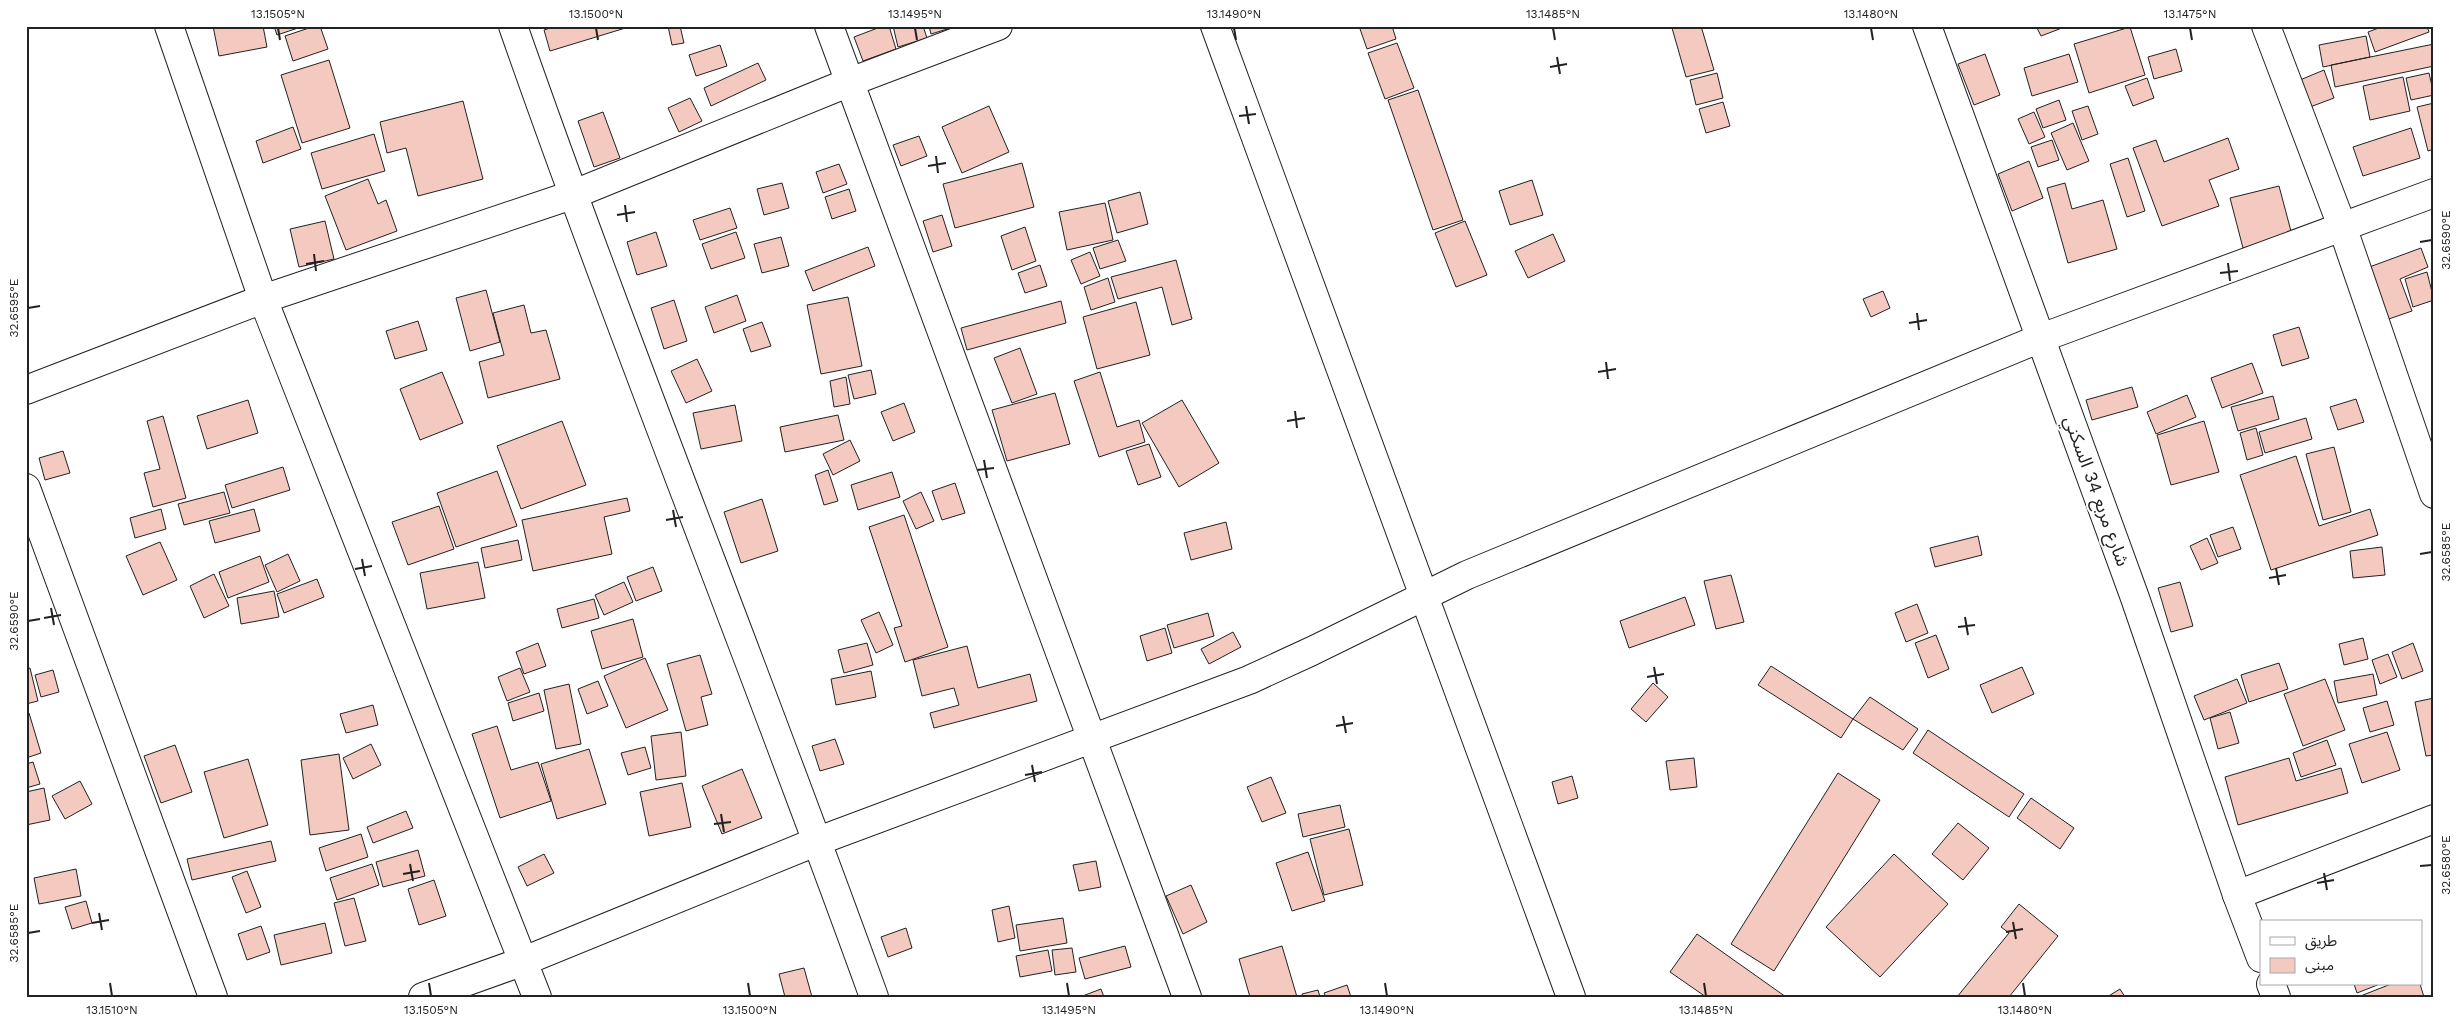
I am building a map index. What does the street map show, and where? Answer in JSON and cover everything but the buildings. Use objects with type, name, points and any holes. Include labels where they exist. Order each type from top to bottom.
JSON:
[{"type":"street","points":[[169,26],[263,298],[537,997]]},
{"type":"street","points":[[513,26],[572,195],[818,841],[874,997]]},
{"type":"street","points":[[829,26],[1187,997]]},
{"type":"street","points":[[26,390],[263,298],[572,195],[850,82],[998,26]]},
{"type":"street","points":[[1215,26],[1571,997]]},
{"type":"street","name":"شارع مربع 34 السكني","points":[[1927,26],[2135,598],[2237,896],[2260,955]]},
{"type":"street","points":[[2266,26],[2342,226],[2434,494]]},
{"type":"street","points":[[422,997],[524,961],[818,841],[1249,680],[1312,652],[1476,571],[2041,338],[2434,193]]},
{"type":"street","points":[[26,488],[213,997]]},
{"type":"street","points":[[2237,896],[2434,818]]}]
